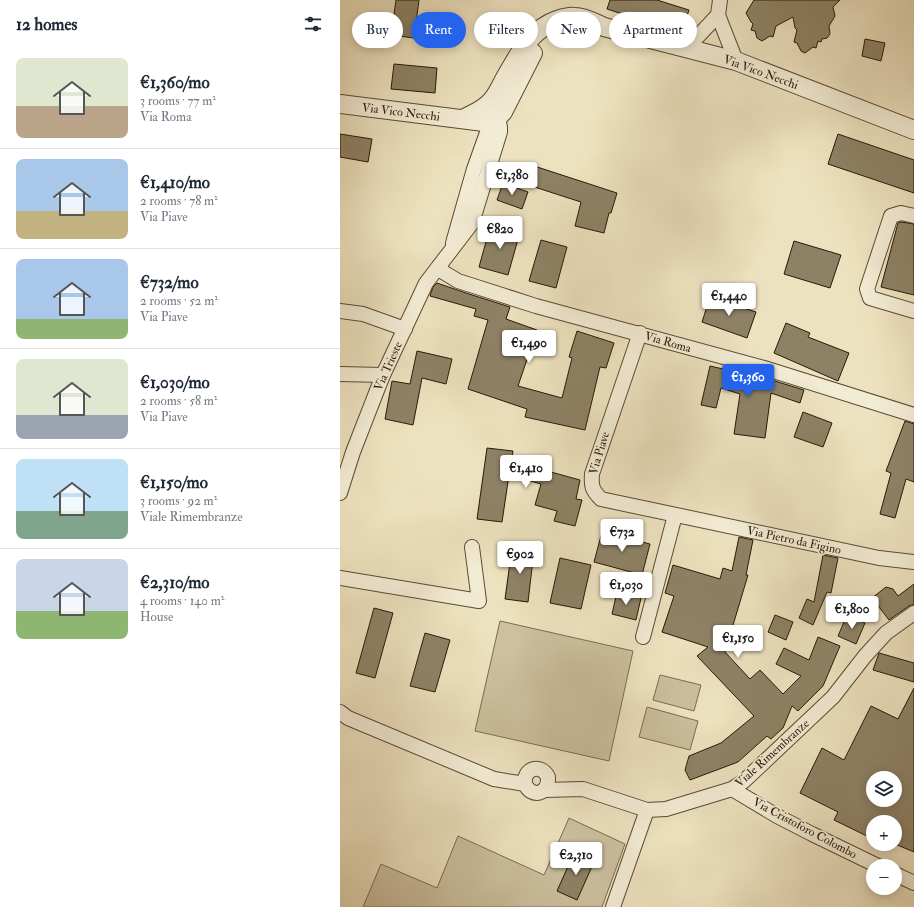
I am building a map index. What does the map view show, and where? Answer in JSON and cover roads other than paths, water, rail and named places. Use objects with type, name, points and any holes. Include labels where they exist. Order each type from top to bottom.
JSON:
[{"type":"street","points":[[720,0],[718,15],[736,61]]},
{"type":"street","points":[[686,49],[718,15]]},
{"type":"street","name":"Via Vico Necchi","points":[[468,116],[492,100],[526,42],[546,25],[566,17],[576,16],[604,27],[736,61],[914,130]]},
{"type":"street","name":"Via Vico Necchi","points":[[340,104],[468,116],[484,122],[503,112],[530,57],[552,35],[568,29],[604,27]]},
{"type":"street","name":"Via Vico Necchi","points":[[494,118],[508,84],[511,68]]},
{"type":"street","name":"Via Trieste","points":[[340,493],[353,452],[382,375],[426,283],[446,257],[474,169],[494,118]]},
{"type":"street","points":[[914,216],[901,213],[891,216],[867,289],[870,298],[914,311]]},
{"type":"street","name":"Via Roma","points":[[446,257],[443,272],[468,285],[536,306],[640,333],[764,368],[914,415]]},
{"type":"street","points":[[340,311],[363,314],[405,328]]},
{"type":"street","name":"Via Piave","points":[[640,333],[597,456],[591,484],[594,493],[601,499],[675,515]]},
{"type":"street","points":[[340,374],[382,375]]},
{"type":"street","points":[[643,637],[675,515]]},
{"type":"street","name":"Via Pietro da Figino","points":[[675,515],[879,558],[914,562]]},
{"type":"street","points":[[340,578],[479,601],[472,547]]},
{"type":"street","name":"Viale Rimembranze","points":[[546,784],[583,789],[647,810],[666,809],[732,789],[744,781],[833,696],[865,656],[886,633],[914,613]]},
{"type":"street","points":[[343,715],[494,778],[526,779]]},
{"type":"street","points":[[538,769],[543,770],[546,784],[537,793],[531,792],[527,788],[526,779],[530,771],[538,769]]},
{"type":"street","name":"Via Cristoforo Colombo","points":[[732,789],[777,816],[866,860]]},
{"type":"street","points":[[612,907],[647,810]]},
{"type":"street","points":[[902,877],[914,883]]}]
